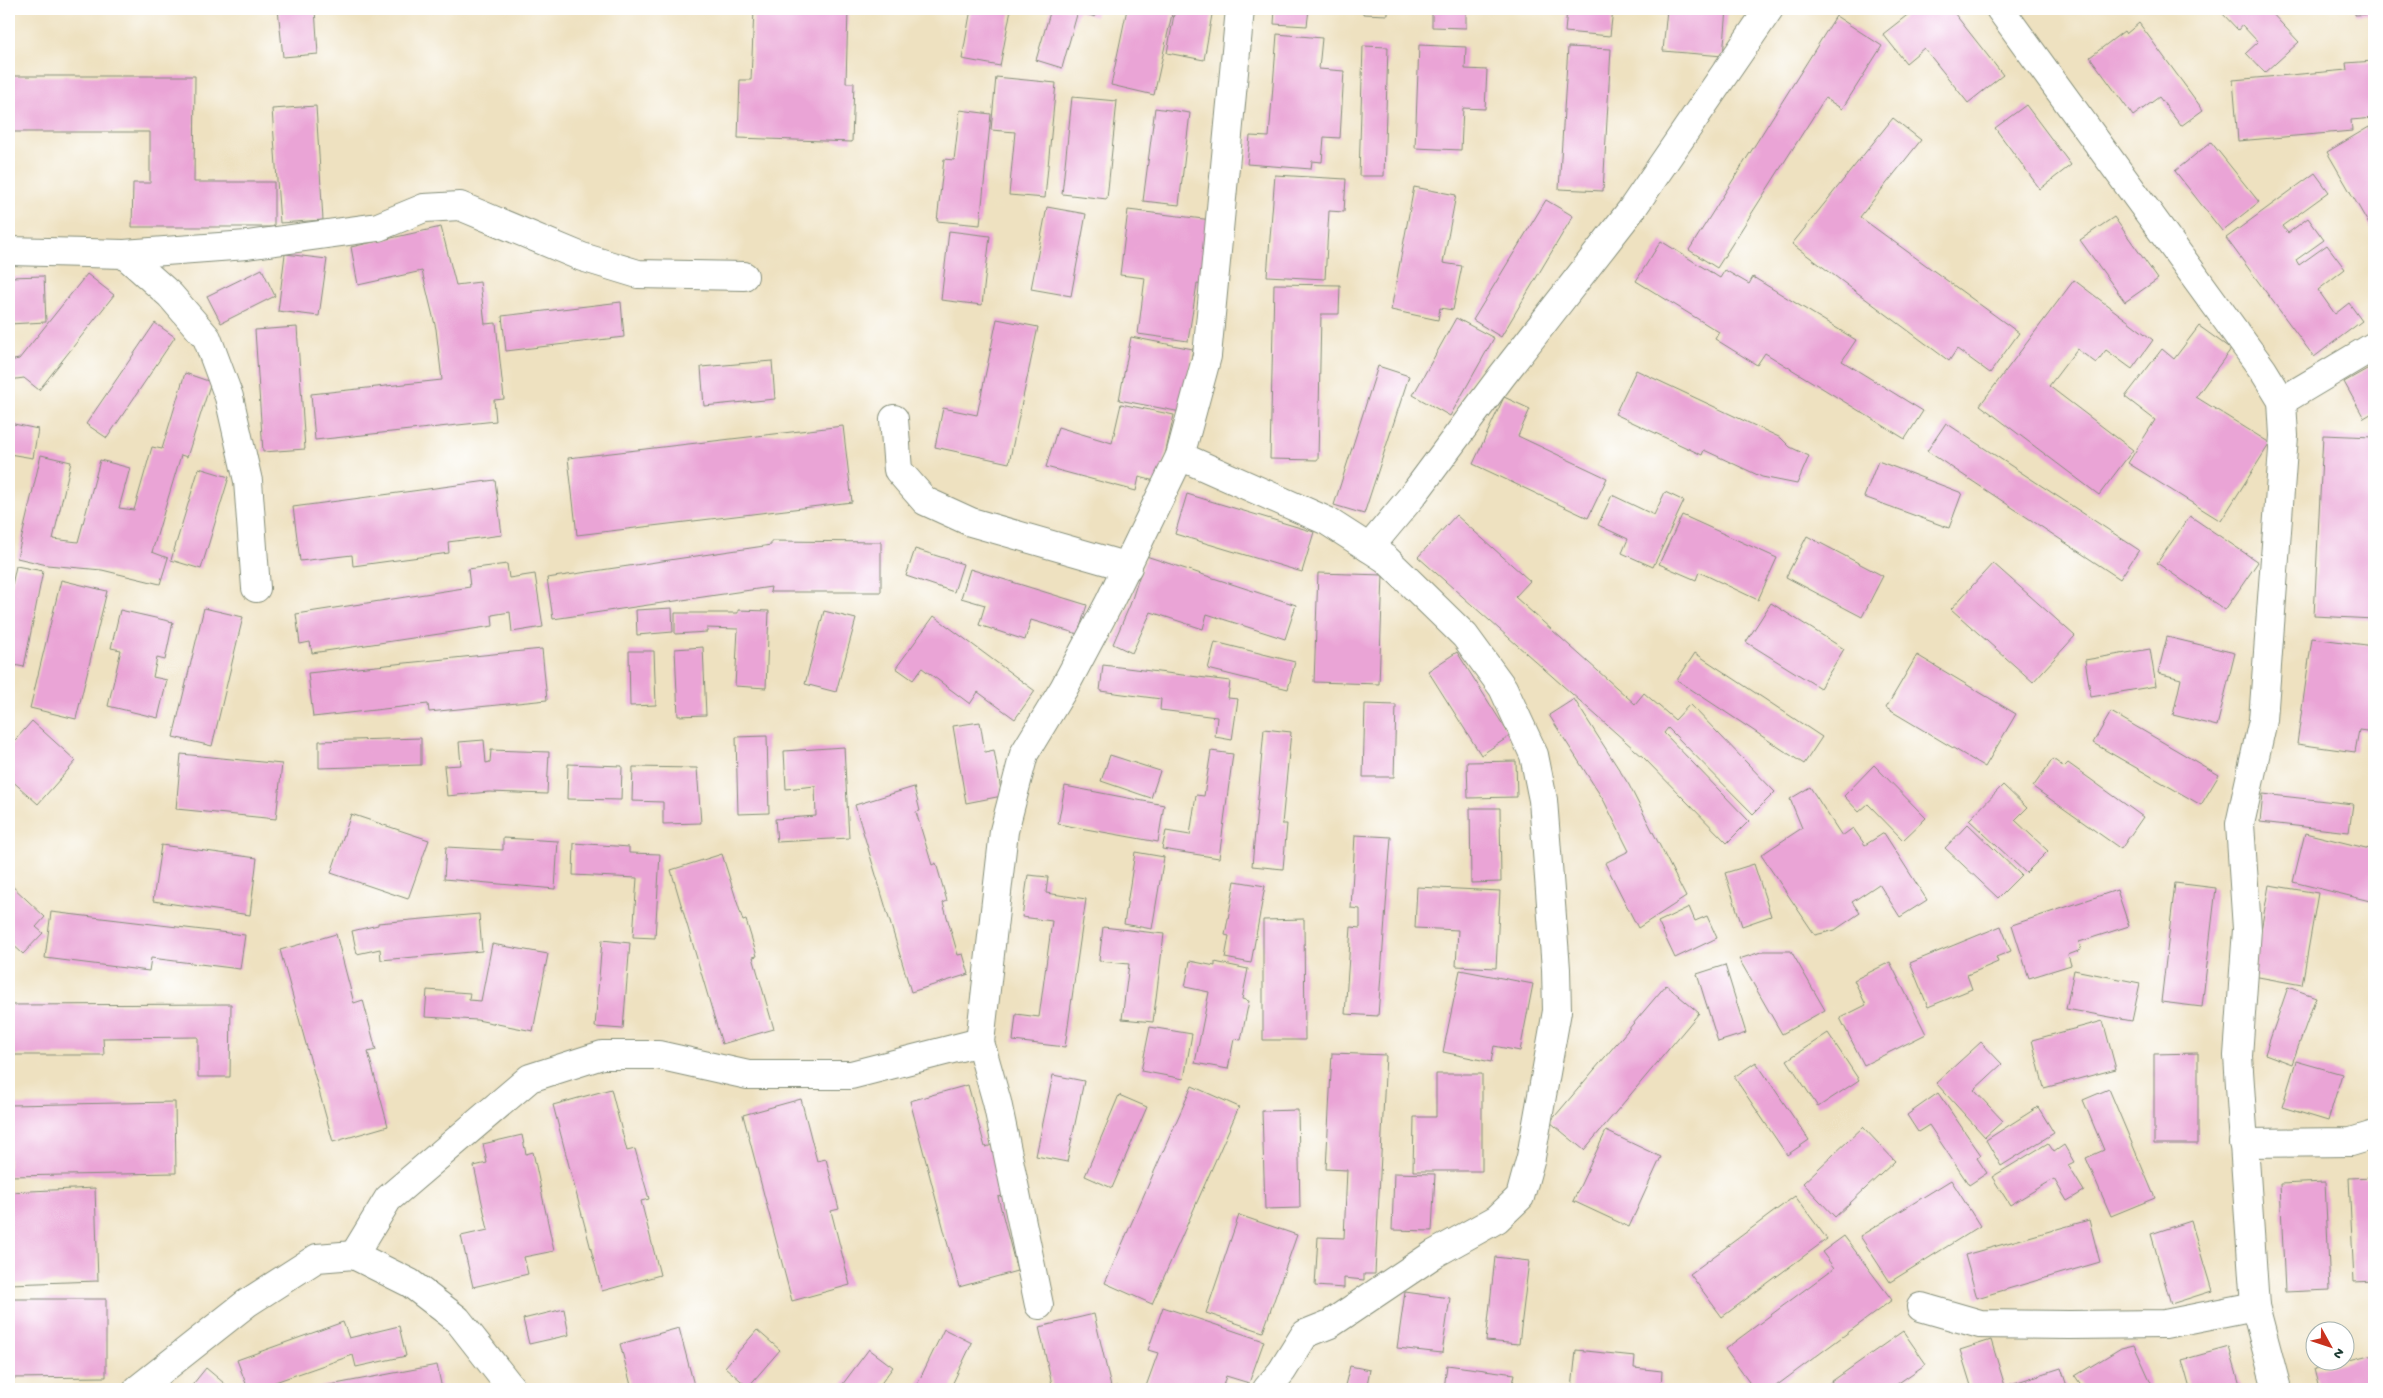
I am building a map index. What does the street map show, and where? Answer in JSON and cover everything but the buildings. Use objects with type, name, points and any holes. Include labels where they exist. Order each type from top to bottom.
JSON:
[{"type":"street","points":[[1040,1305],[997,1102],[980,1042],[1004,831],[1024,754],[1064,688],[1128,567],[1180,456],[1207,356],[1240,9]]},
{"type":"street","points":[[1369,548],[1414,495],[1501,377],[1632,209],[1769,9]]},
{"type":"street","points":[[2000,9],[2263,370],[2282,400],[2284,436],[2263,720],[2240,824],[2248,929],[2238,1056],[2256,1306],[2277,1389]]},
{"type":"street","points":[[9,251],[124,254],[247,245],[378,227],[424,208],[460,206],[582,257],[638,274],[744,276]]},
{"type":"street","points":[[124,254],[170,295],[207,338],[229,397],[248,481],[256,588]]},
{"type":"street","points":[[2282,400],[2374,346]]},
{"type":"street","points":[[894,419],[898,470],[925,501],[971,522],[1128,567]]},
{"type":"street","points":[[1180,456],[1327,521],[1386,559],[1465,636],[1503,688],[1534,755],[1543,800],[1556,970],[1557,1011],[1531,1157],[1520,1197],[1497,1219],[1434,1254],[1330,1324],[1305,1334],[1282,1371],[1267,1389]]},
{"type":"street","points":[[354,1255],[388,1199],[530,1078],[602,1055],[658,1055],[748,1075],[851,1075],[980,1042]]},
{"type":"street","points":[[2243,1143],[2351,1142],[2374,1135]]},
{"type":"street","points":[[138,1389],[247,1303],[317,1258],[354,1255],[410,1284],[457,1319],[512,1389]]},
{"type":"street","points":[[1921,1307],[1980,1324],[2069,1325],[2165,1324],[2256,1306]]}]
